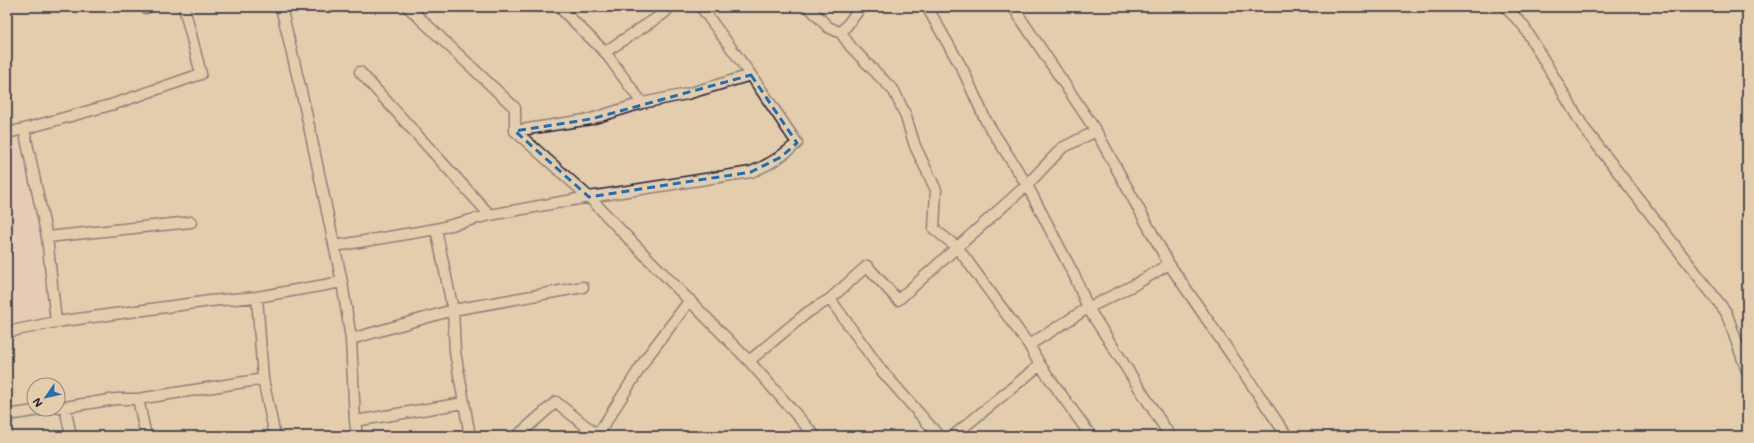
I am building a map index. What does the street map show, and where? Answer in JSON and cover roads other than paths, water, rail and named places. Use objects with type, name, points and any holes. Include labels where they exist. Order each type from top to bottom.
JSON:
[{"type":"street","points":[[7,133],[114,104],[201,74],[184,7]]},
{"type":"street","points":[[281,7],[342,282],[351,339],[357,436]]},
{"type":"street","points":[[408,7],[515,108],[515,131],[589,196],[749,361],[815,436]]},
{"type":"street","points":[[559,7],[605,52],[642,103]]},
{"type":"street","points":[[605,52],[663,14],[670,7]]},
{"type":"street","points":[[335,246],[436,229],[490,215],[589,196],[751,172],[764,167],[781,157],[797,143],[751,75],[701,7]]},
{"type":"street","points":[[810,7],[828,27],[841,33],[851,47],[894,91],[905,114],[915,146],[936,190],[934,229],[957,247],[1029,345],[1040,365],[1091,436]]},
{"type":"street","points":[[841,33],[860,7]]},
{"type":"street","points":[[927,7],[963,70],[986,121],[1027,185],[1076,279],[1088,308],[1170,436]]},
{"type":"street","points":[[1013,7],[1096,131],[1169,264],[1287,436]]},
{"type":"street","points":[[1505,7],[1523,25],[1584,128],[1726,312],[1747,371]]},
{"type":"street","points":[[360,72],[490,215]]},
{"type":"street","points":[[515,131],[590,119],[642,103],[687,94],[751,75]]},
{"type":"street","points":[[24,129],[47,237],[56,322]]},
{"type":"street","points":[[749,361],[808,312],[830,299],[867,266],[898,300],[1027,185],[1062,148],[1096,131]]},
{"type":"street","points":[[47,237],[191,222]]},
{"type":"street","points":[[436,229],[453,310],[455,352],[470,436]]},
{"type":"street","points":[[1029,345],[1088,308],[1134,285],[1169,264]]},
{"type":"street","points":[[7,332],[56,322],[210,301],[257,297],[342,282]]},
{"type":"street","points":[[351,339],[453,310],[583,287]]},
{"type":"street","points":[[257,297],[263,379],[275,436]]},
{"type":"street","points":[[830,299],[881,370],[939,436]]},
{"type":"street","points":[[517,436],[556,402],[597,435],[647,357],[690,300]]},
{"type":"street","points":[[953,436],[1040,365]]},
{"type":"street","points":[[66,406],[116,399],[138,398],[263,379]]},
{"type":"street","points":[[138,398],[146,436]]},
{"type":"street","points":[[355,421],[464,403]]},
{"type":"street","points":[[7,415],[26,412]]},
{"type":"street","points":[[65,417],[70,436]]}]
